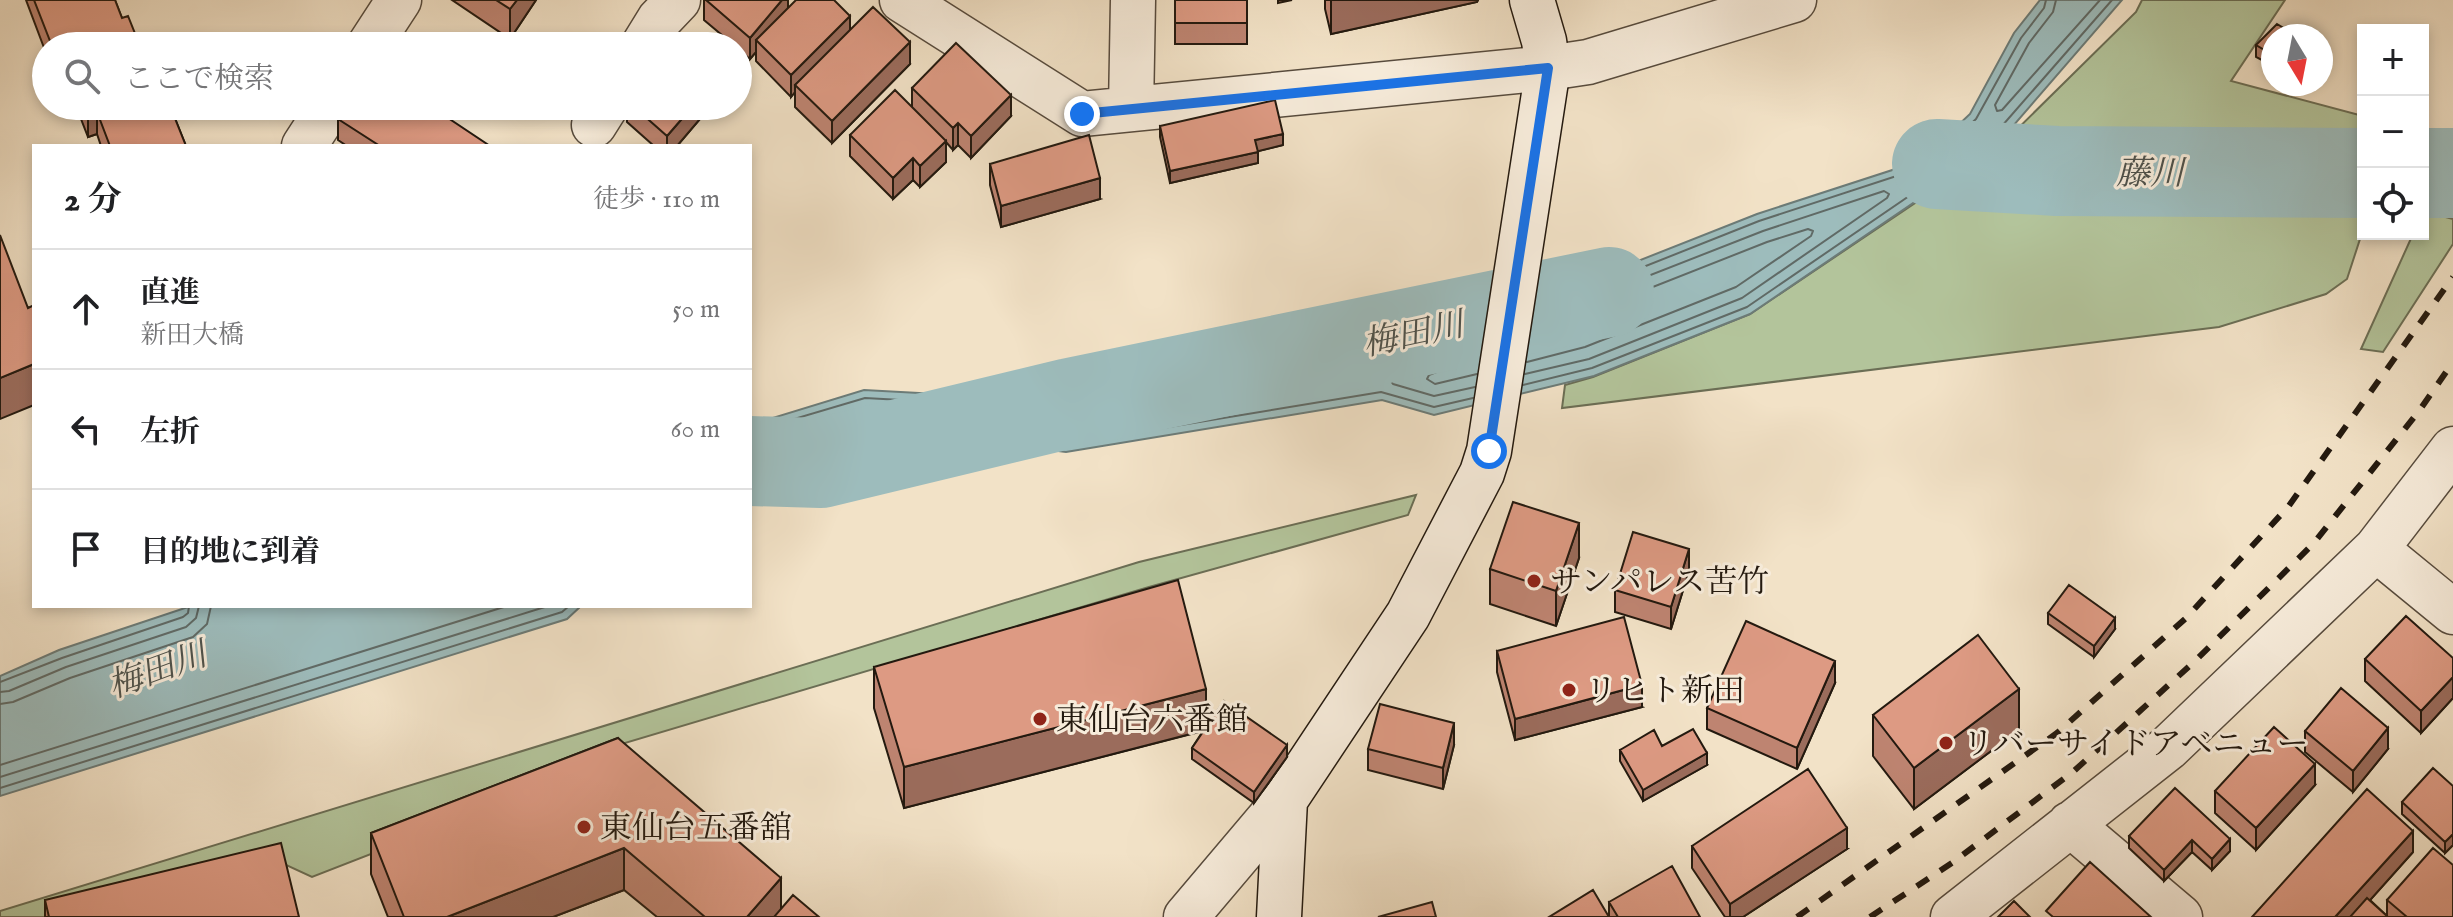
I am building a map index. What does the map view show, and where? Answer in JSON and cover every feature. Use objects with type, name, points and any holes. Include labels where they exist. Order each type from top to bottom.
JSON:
[{"type":"street","points":[[378,32],[399,0]]},
{"type":"street","points":[[652,32],[678,0]]},
{"type":"street","points":[[902,0],[1082,114],[1547,78],[1588,62],[1794,0]]},
{"type":"street","points":[[1131,109],[1133,0]]},
{"type":"street","points":[[1186,917],[1285,800],[1408,615],[1482,473],[1493,435],[1547,78],[1544,41],[1532,0]]},
{"type":"street","points":[[305,144],[321,120]]},
{"type":"street","points":[[1953,917],[2168,748],[2376,549],[2453,449]]},
{"type":"street","points":[[2376,549],[2453,612]]},
{"type":"street","points":[[1279,917],[1285,800]]},
{"type":"street","points":[[2070,824],[2180,917]]},
{"type":"green space","points":[[2142,0],[2285,0],[2269,24],[2261,24],[2261,36],[2231,81],[2261,89],[2261,96],[2288,96],[2357,114],[2357,159],[2060,163],[1997,149],[2136,12]]},
{"type":"green space","points":[[1942,185],[2357,202],[2357,240],[2360,240],[2347,279],[2326,294],[2219,327],[1562,408],[1565,385],[1593,377],[1750,314]]},
{"type":"green space","points":[[2429,213],[2453,219],[2453,244],[2383,352],[2361,349],[2410,240],[2429,240]]},
{"type":"green space","points":[[1416,495],[1408,515],[1149,587],[608,748],[602,764],[312,877],[269,857],[74,917],[0,917],[0,911],[1139,562]]},
{"type":"water","points":[[2040,0],[2122,0],[1994,148],[1750,314],[1594,376],[1434,415],[1382,400],[1066,452],[867,427],[752,477],[752,424],[864,390],[1011,398],[1200,367],[1377,364],[1757,214],[1920,161],[1970,114],[2014,33]]},
{"type":"water","points":[[185,608],[579,608],[567,619],[0,796],[0,676],[59,650]]},
{"type":"building","points":[[34,0],[115,0],[122,18],[128,16],[134,32],[47,32]]},
{"type":"building","points":[[496,0],[517,0],[510,9]]},
{"type":"building","points":[[706,0],[782,0],[752,36],[752,32],[743,32]]},
{"type":"building","points":[[796,0],[834,0],[850,16],[791,75],[756,40]]},
{"type":"building","points":[[1175,0],[1247,0],[1247,23],[1175,23]]},
{"type":"building","points":[[873,7],[910,42],[832,121],[795,85]]},
{"type":"building","points":[[956,43],[1011,95],[971,136],[958,123],[953,128],[912,88]]},
{"type":"building","points":[[895,90],[946,141],[920,166],[913,158],[893,178],[850,135]]},
{"type":"building","points":[[1275,100],[1283,134],[1255,140],[1258,152],[1170,171],[1160,126]]},
{"type":"building","points":[[100,120],[176,120],[185,144],[109,144]]},
{"type":"building","points":[[340,120],[451,120],[487,144],[377,144]]},
{"type":"building","points":[[649,120],[681,120],[667,136]]},
{"type":"building","points":[[1089,135],[1100,178],[1001,206],[990,164]]},
{"type":"building","points":[[0,235],[28,308],[32,306],[32,365],[0,378]]},
{"type":"building","points":[[1513,502],[1579,523],[1556,591],[1490,569]]},
{"type":"building","points":[[1633,532],[1689,549],[1671,607],[1615,590]]},
{"type":"building","name":"東仙台六番館","points":[[1178,580],[1206,689],[904,767],[874,667]]},
{"type":"building","points":[[2069,585],[2115,618],[2094,646],[2048,613]]},
{"type":"building","points":[[2406,616],[2453,658],[2453,677],[2421,711],[2365,659]]},
{"type":"building","name":"リヒト新田","points":[[1624,617],[1642,685],[1515,719],[1497,651]]},
{"type":"building","points":[[1746,621],[1835,661],[1797,748],[1707,708]]},
{"type":"building","points":[[1978,635],[2019,689],[1914,768],[1873,715]]},
{"type":"building","points":[[2341,688],[2388,728],[2353,771],[2305,731]]},
{"type":"building","points":[[1224,701],[1287,745],[1254,792],[1192,748]]},
{"type":"building","points":[[1380,704],[1454,723],[1443,768],[1368,749]]},
{"type":"building","points":[[2274,727],[2315,764],[2256,828],[2215,791]]},
{"type":"building","points":[[1693,729],[1707,753],[1643,790],[1620,750],[1654,730],[1662,746]]},
{"type":"building","points":[[618,738],[781,878],[747,917],[705,917],[624,848],[447,917],[404,917],[371,833]]},
{"type":"building","points":[[2433,768],[2453,786],[2453,834],[2445,842],[2402,802]]},
{"type":"building","points":[[1808,769],[1847,828],[1730,904],[1692,846]]},
{"type":"building","points":[[2175,788],[2230,839],[2212,859],[2192,840],[2164,870],[2129,836]]},
{"type":"building","points":[[2367,789],[2413,831],[2335,917],[2252,917]]},
{"type":"building","points":[[281,843],[299,917],[49,917],[45,900]]},
{"type":"building","points":[[2433,848],[2453,865],[2453,917],[2407,917],[2387,900]]},
{"type":"building","points":[[2090,862],[2151,917],[2053,917],[2046,911]]},
{"type":"building","points":[[1672,866],[1700,917],[1618,917],[1609,902]]},
{"type":"building","points":[[1593,890],[1609,917],[1549,917]]},
{"type":"building","points":[[793,895],[819,917],[774,917]]},
{"type":"building","points":[[2367,898],[2388,917],[2350,917]]},
{"type":"building","points":[[2014,901],[2030,917],[1998,917]]},
{"type":"building","points":[[1432,902],[1436,917],[1378,917]]},
{"type":"waterway","name":"藤川","points":[[1937,164],[2057,171],[2357,173]]},
{"type":"waterway","name":"藤川","points":[[2429,173],[2453,173]]},
{"type":"waterway","name":"梅田川","points":[[752,461],[821,463],[1070,403],[1609,292]]},
{"type":"railway","points":[[1797,917],[2057,733],[2186,618],[2288,507],[2453,277]]},
{"type":"railway","points":[[1870,917],[1952,863],[2074,771],[2195,661],[2313,544],[2419,411],[2453,362]]},
{"type":"place","name":"サンパレス苦竹","points":[[1534,581]]},
{"type":"place","name":"リヒト新田","points":[[1569,690]]},
{"type":"place","name":"東仙台六番館","points":[[1040,719]]},
{"type":"place","name":"リバーサイドアベニュー","points":[[1946,743]]},
{"type":"place","name":"東仙台五番舘","points":[[584,827]]},
{"type":"route","points":[[1082,114],[1548,68],[1489,451]]}]
